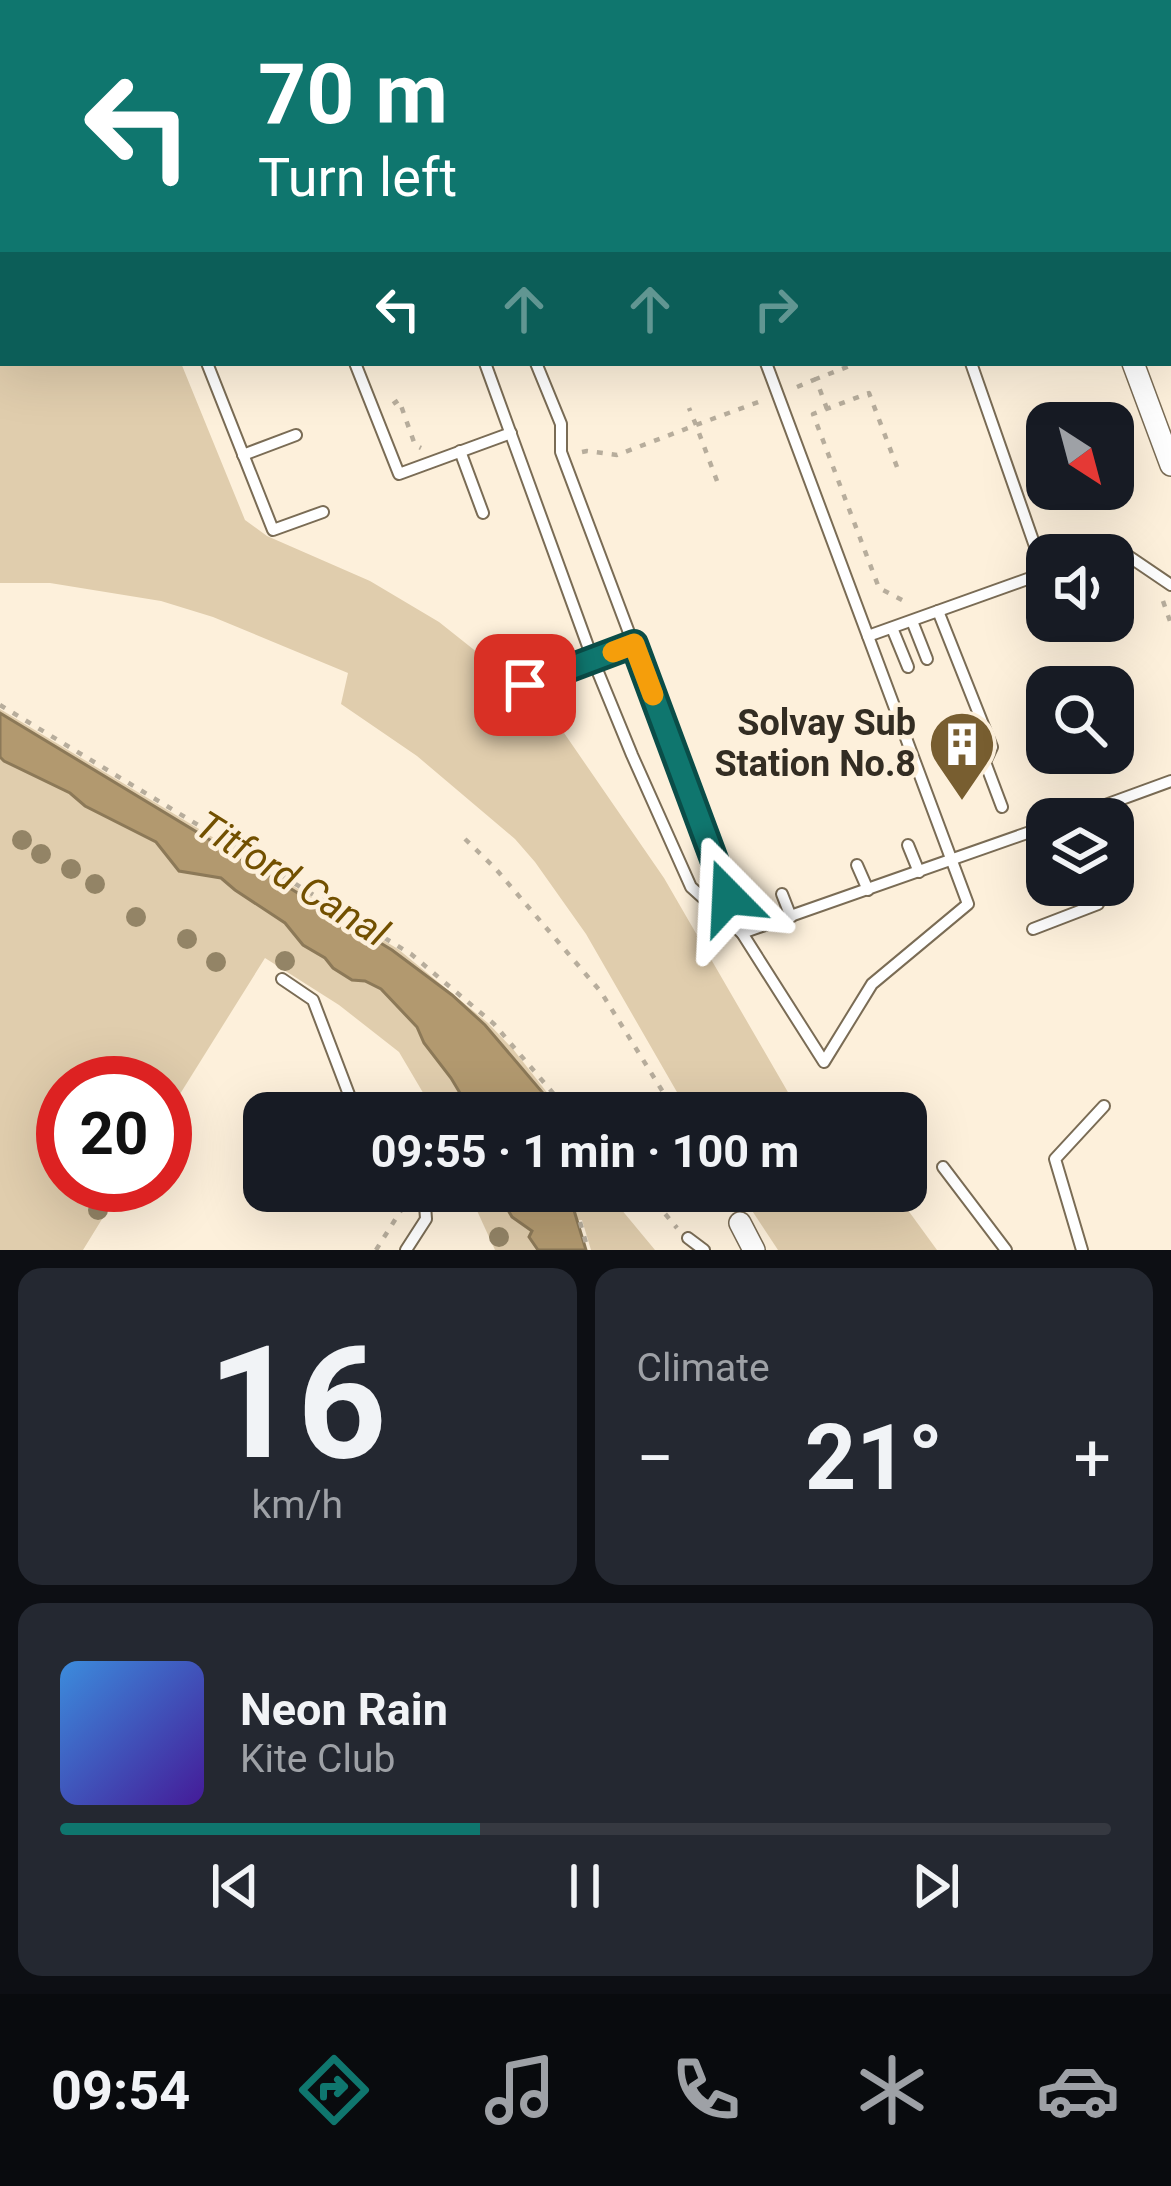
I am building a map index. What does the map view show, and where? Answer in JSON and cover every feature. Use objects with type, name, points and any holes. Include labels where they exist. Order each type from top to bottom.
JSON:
[{"type":"street","points":[[1134,366],[1171,465]]},
{"type":"street","points":[[740,1223],[754,1250]]},
{"type":"lane","points":[[208,366],[273,530],[323,512]]},
{"type":"lane","points":[[356,366],[399,474],[511,433]]},
{"type":"lane","points":[[485,366],[593,660],[691,887],[742,934]]},
{"type":"lane","points":[[537,366],[561,424],[564,459],[692,784],[742,934],[824,1062],[872,984],[968,904],[767,366]]},
{"type":"lane","points":[[957,375],[972,366],[1032,534]]},
{"type":"lane","points":[[243,455],[296,435]]},
{"type":"lane","points":[[982,441],[997,436]]},
{"type":"lane","points":[[460,452],[483,513]]},
{"type":"lane","points":[[1010,518],[1024,513]]},
{"type":"lane","points":[[1134,563],[1166,589]]},
{"type":"lane","points":[[868,636],[1026,579]]},
{"type":"lane","points":[[934,613],[992,747],[985,762],[1002,806]]},
{"type":"lane","points":[[912,621],[927,659]]},
{"type":"lane","points":[[892,628],[908,667]]},
{"type":"lane","points":[[525,685],[639,648]]},
{"type":"lane","points":[[1124,798],[1171,781]]},
{"type":"lane","points":[[742,934],[1026,834]]},
{"type":"lane","points":[[908,845],[919,872]]},
{"type":"lane","points":[[857,865],[868,890]]},
{"type":"lane","points":[[782,894],[791,917]]},
{"type":"lane","points":[[1033,928],[1093,906]]},
{"type":"lane","points":[[282,979],[313,1000],[348,1092]]},
{"type":"lane","points":[[1082,1250],[1055,1159],[1104,1106]]},
{"type":"lane","points":[[943,1167],[1006,1250]]},
{"type":"lane","points":[[406,1250],[426,1219],[426,1212]]},
{"type":"lane","points":[[415,1237],[427,1250]]},
{"type":"lane","points":[[688,1238],[704,1250]]},
{"type":"path","points":[[564,459],[587,451],[617,455],[849,366]]},
{"type":"path","points":[[816,379],[827,409]]},
{"type":"path","points":[[897,466],[869,393],[813,414],[879,588],[934,613]]},
{"type":"path","points":[[376,415],[398,400],[415,445],[434,461]]},
{"type":"path","points":[[689,408],[718,481]]},
{"type":"path","points":[[1134,588],[1150,590]]},
{"type":"path","points":[[1166,589],[1171,624]]},
{"type":"path","points":[[0,705],[411,954],[494,1024],[552,1092]]},
{"type":"path","points":[[465,839],[601,992],[663,1092]]},
{"type":"path","points":[[376,1250],[400,1212]]},
{"type":"path","points":[[665,1212],[688,1238]]},
{"type":"path","points":[[580,1222],[588,1250]]},
{"type":"shaded area","points":[[0,366],[182,366],[245,520],[267,536],[370,581],[439,622],[507,676],[562,730],[664,878],[788,1092],[677,1092],[586,934],[535,862],[515,839],[417,756],[341,704],[348,673],[213,617],[161,601],[50,583],[0,583]]},
{"type":"shaded area","points":[[0,709],[398,949],[488,1023],[547,1092],[485,1025],[404,959]]},
{"type":"shaded area","points":[[0,713],[392,950],[485,1025],[542,1092],[459,1092],[417,1027],[381,989],[333,968],[303,945],[285,923],[221,878],[179,871],[156,842],[0,757]]},
{"type":"shaded area","points":[[0,744],[257,892],[404,993],[467,1092],[423,1092],[399,1052],[339,1005],[265,958],[192,1075],[192,1056],[36,1056],[36,1212],[106,1212],[83,1250],[0,1250]]},
{"type":"shaded area","points":[[478,1212],[531,1212],[554,1250],[495,1250]]},
{"type":"shaded area","points":[[509,1212],[575,1212],[586,1250],[538,1250],[529,1237],[532,1231]]},
{"type":"shaded area","points":[[575,1212],[623,1212],[655,1250],[591,1250],[582,1220],[577,1220]]},
{"type":"shaded area","points":[[753,1212],[909,1212],[937,1250],[778,1250]]},
{"type":"slow traffic","points":[[613,652],[634,644],[653,695]]},
{"type":"place","name":"Solvay Sub Station No.8","points":[[962,803]]},
{"type":"route","points":[[525,685],[634,644],[728,897]]},
{"type":"water label","name":"Titford Canal","points":[[292,879]]}]
